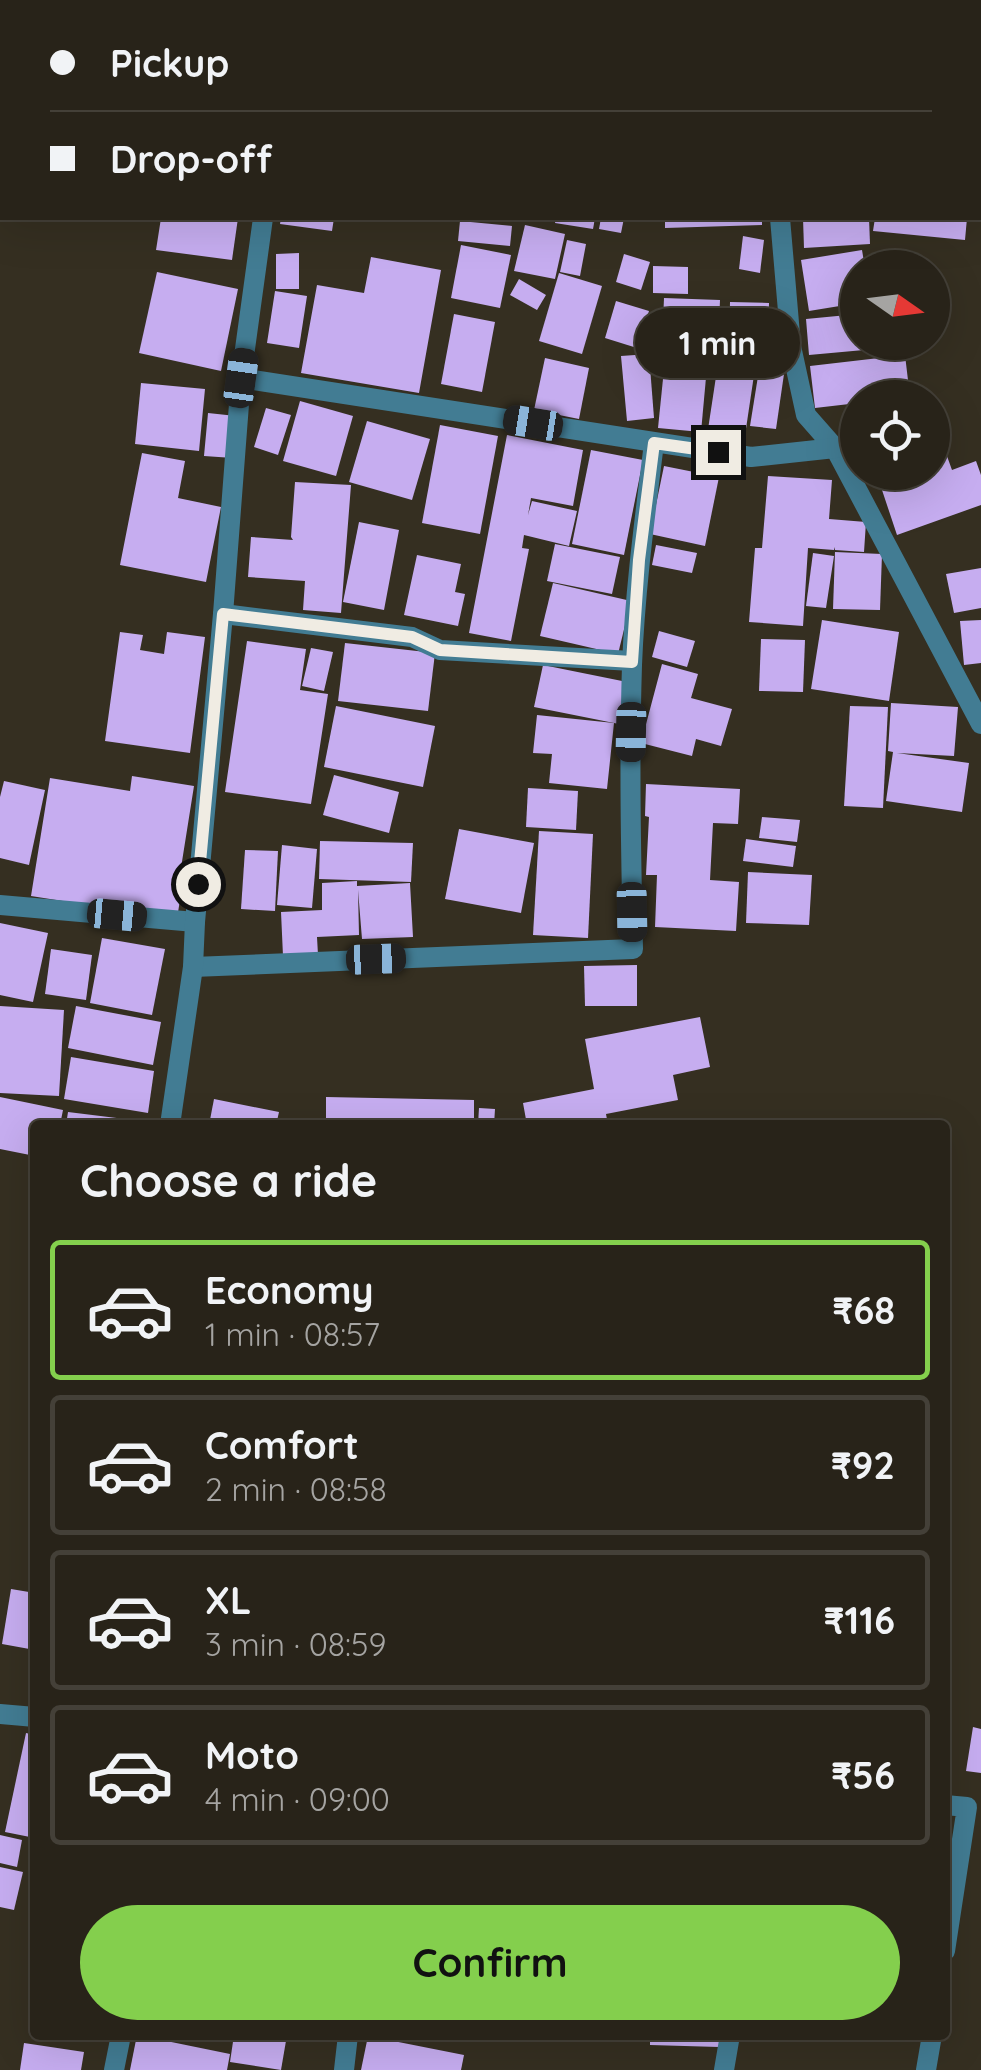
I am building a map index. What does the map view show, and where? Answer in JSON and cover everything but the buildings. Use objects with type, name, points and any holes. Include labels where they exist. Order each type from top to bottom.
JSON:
[{"type":"street","points":[[171,1120],[193,967],[241,378],[263,220]]},
{"type":"street","points":[[780,220],[792,346],[806,416],[835,448],[981,724]]},
{"type":"street","points":[[241,378],[751,458],[835,448]]},
{"type":"street","points":[[193,967],[633,949],[632,662],[639,560],[654,443]]},
{"type":"street","points":[[223,614],[412,637],[440,650],[632,662]]},
{"type":"street","points":[[0,905],[195,922]]},
{"type":"street","points":[[0,1714],[30,1717]]},
{"type":"street","points":[[950,1806],[967,1808],[950,1918]]},
{"type":"street","points":[[114,2070],[120,2040]]},
{"type":"street","points":[[344,2070],[347,2040]]},
{"type":"street","points":[[724,2070],[729,2040]]},
{"type":"street","points":[[926,2070],[931,2040]]},
{"type":"route","points":[[198,884],[223,614],[412,637],[440,650],[632,662],[639,560],[654,443],[718,452]]}]
